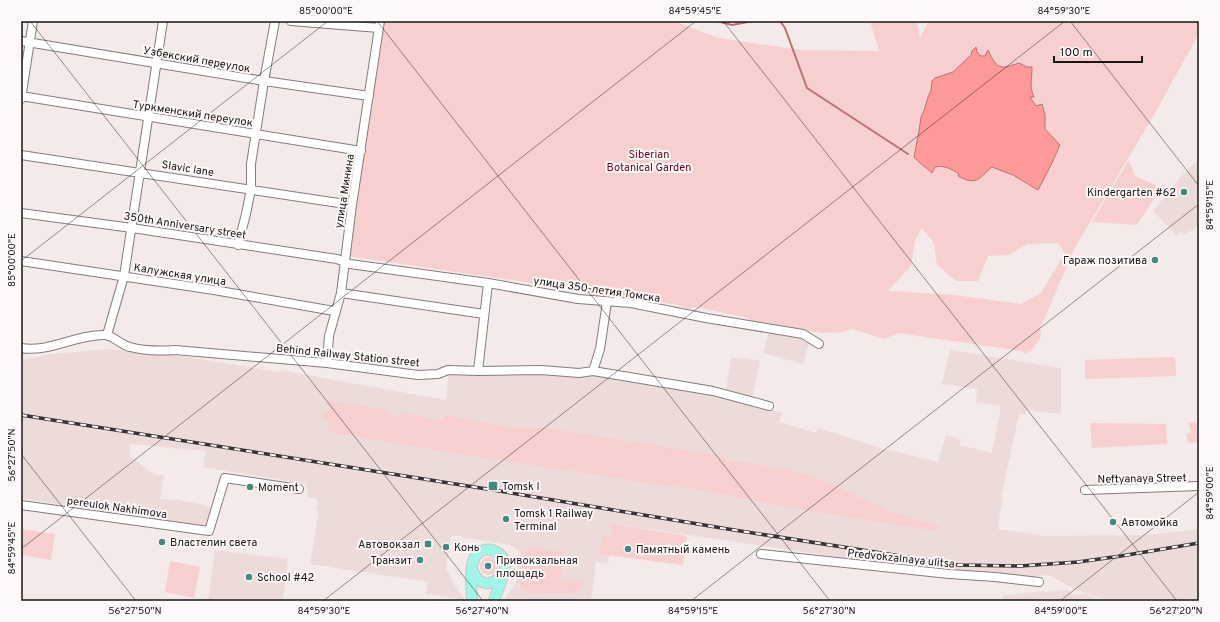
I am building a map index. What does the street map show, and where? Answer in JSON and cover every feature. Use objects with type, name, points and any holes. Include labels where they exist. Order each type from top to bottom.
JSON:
[{"type":"main road","points":[[472,601],[472,561],[480,552],[489,550],[497,552],[503,558],[505,565],[504,573],[494,601]]},
{"type":"main road","points":[[472,570],[476,578],[486,583],[495,582],[501,578],[504,573]]},
{"type":"street","points":[[21,97],[33,21]]},
{"type":"street","points":[[21,348],[42,348],[86,337],[107,335],[124,276],[148,117],[158,63],[163,21]]},
{"type":"street","points":[[238,245],[246,214],[250,189],[251,164],[275,21]]},
{"type":"street","points":[[291,21],[380,24]]},
{"type":"street","name":"улица Минина","points":[[326,363],[334,311],[341,293],[352,205],[380,24]]},
{"type":"street","name":"Узбекский переулок","points":[[21,41],[264,81],[369,96]]},
{"type":"street","name":"Туркменский переулок","points":[[21,97],[361,151]]},
{"type":"street","name":"Slavic lane","points":[[21,155],[352,205]]},
{"type":"street","name":"350th Anniversary street","points":[[21,213],[337,259],[345,262]]},
{"type":"street","name":"Калужская улица","points":[[21,261],[214,290],[334,311]]},
{"type":"street","name":"улица 350-летия Томска","points":[[345,262],[350,264],[488,283],[578,299],[630,303],[706,318],[803,334],[819,344]]},
{"type":"street","points":[[478,371],[488,283]]},
{"type":"street","points":[[341,293],[484,314]]},
{"type":"street","points":[[593,371],[600,349],[606,302]]},
{"type":"street","name":"Behind Railway Station street","points":[[107,335],[128,347],[160,351],[175,350],[326,363],[418,375],[438,374],[448,370],[540,370],[579,373],[593,371],[713,391],[769,406]]},
{"type":"street","name":"pereulok Nakhimova","points":[[21,505],[209,531],[226,478],[299,489]]},
{"type":"street","name":"Neftyanaya Street","points":[[1085,490],[1199,486]]},
{"type":"street","name":"Predvokzalnaya ulitsa","points":[[761,554],[1040,582]]},
{"type":"shaded area","points":[[976,47],[977,52],[981,56],[985,56],[988,50],[996,64],[999,66],[1007,67],[1019,63],[1027,67],[1032,67],[1031,86],[1034,97],[1030,97],[1036,106],[1042,104],[1045,115],[1045,129],[1060,145],[1038,190],[1013,175],[992,167],[980,178],[973,181],[958,176],[959,174],[945,167],[935,167],[932,173],[914,157],[921,117],[931,91],[932,81],[935,78],[953,72],[971,55],[972,51]]},
{"type":"shaded area","name":"Kindergarten #62","points":[[1199,159],[1199,225],[1185,235],[1181,232],[1177,236],[1153,211],[1185,172]]},
{"type":"shaded area","points":[[769,331],[810,340],[803,364],[763,353]]},
{"type":"shaded area","points":[[108,349],[181,356],[279,372],[279,370],[446,400],[449,372],[593,373],[711,392],[782,413],[779,422],[816,433],[818,428],[880,448],[938,462],[946,435],[961,439],[960,445],[992,453],[1001,406],[976,402],[977,389],[942,384],[950,350],[1061,368],[1061,414],[1026,410],[1026,415],[1019,414],[1001,497],[1003,499],[998,529],[1045,536],[1148,535],[1199,529],[1199,601],[1110,601],[1076,590],[1049,575],[1026,577],[893,565],[613,524],[608,563],[596,562],[591,601],[503,601],[516,583],[519,551],[510,545],[461,537],[459,535],[451,537],[446,568],[454,584],[465,600],[426,594],[428,582],[310,564],[319,511],[316,510],[318,499],[307,497],[307,484],[203,467],[206,451],[130,444],[130,456],[155,475],[164,475],[160,499],[178,500],[213,507],[210,521],[208,520],[206,526],[144,519],[21,498],[21,360],[52,354]]},
{"type":"shaded area","points":[[731,358],[743,358],[760,361],[752,398],[726,391]]},
{"type":"shaded area","name":"School #42","points":[[215,550],[288,559],[283,601],[208,601]]},
{"type":"shaded area","points":[[1068,590],[1073,595],[1085,594],[1104,601],[1003,601],[1002,596],[1043,591]]},
{"type":"green space","name":"Siberian Botanical Garden","points":[[383,21],[673,21],[719,38],[800,50],[879,51],[870,21],[917,21],[920,38],[928,21],[1199,21],[1199,33],[1154,115],[1074,249],[1040,329],[1040,339],[1031,352],[1028,351],[1026,354],[1022,351],[898,333],[884,339],[853,329],[842,332],[823,333],[754,322],[745,317],[694,307],[688,309],[679,305],[647,300],[592,296],[582,290],[561,287],[557,288],[547,285],[539,288],[533,283],[347,256]],"holes":[[[922,228],[934,243],[937,265],[956,281],[978,281],[988,256],[1008,255],[1028,244],[1058,243],[1065,253],[1041,293],[1021,304],[954,295],[888,291],[911,266],[915,240]]]},
{"type":"green space","points":[[1129,160],[1135,176],[1161,188],[1137,225],[1092,222]]},
{"type":"green space","points":[[1175,357],[1176,376],[1085,379],[1085,360]]},
{"type":"green space","points":[[329,401],[389,410],[389,415],[402,417],[403,413],[438,420],[444,419],[445,415],[512,428],[546,428],[721,456],[725,458],[725,463],[732,461],[760,464],[771,468],[788,469],[835,485],[889,511],[942,527],[936,530],[929,530],[783,506],[694,489],[497,460],[329,432],[328,421],[323,417],[326,412],[331,411],[327,404]]},
{"type":"green space","points":[[1196,422],[1199,442],[1188,443],[1186,434],[1191,433],[1189,423]]},
{"type":"green space","points":[[1090,423],[1166,424],[1167,444],[1092,448]]},
{"type":"green space","points":[[612,524],[687,536],[683,565],[599,554],[602,535],[611,536]]},
{"type":"green space","points":[[21,529],[55,534],[51,560],[21,555]]},
{"type":"green space","points":[[533,548],[563,552],[560,579],[582,582],[582,587],[573,594],[531,594],[520,586],[523,556],[527,551]]},
{"type":"green space","points":[[489,557],[495,560],[498,566],[495,572],[489,575],[483,572],[480,566],[483,560]]},
{"type":"green space","points":[[170,561],[200,567],[194,598],[165,592]]},
{"type":"waterway","points":[[717,21],[732,25],[753,21]]},
{"type":"waterway","points":[[780,21],[785,28],[807,88],[908,154]]},
{"type":"railway","points":[[21,415],[958,565],[1020,566],[1078,562],[1199,543]]},
{"type":"place","name":"Kindergarten #62","points":[[1184,192]]},
{"type":"place","name":"Гараж позитива","points":[[1155,260]]},
{"type":"place","name":"Tomsk I","points":[[493,486]]},
{"type":"place","name":"Moment","points":[[250,487]]},
{"type":"place","name":"Tomsk 1 Railway Terminal","points":[[506,519]]},
{"type":"place","name":"Автомойка","points":[[1113,522]]},
{"type":"place","name":"Властелин света","points":[[162,542]]},
{"type":"place","name":"Автовокзал","points":[[428,544]]},
{"type":"place","name":"Конь","points":[[446,547]]},
{"type":"place","name":"Памятный камень","points":[[628,549]]},
{"type":"place","name":"Транзит","points":[[420,560]]},
{"type":"place","name":"Привокзальная площадь","points":[[488,566]]},
{"type":"place","name":"School #42","points":[[249,577]]}]
